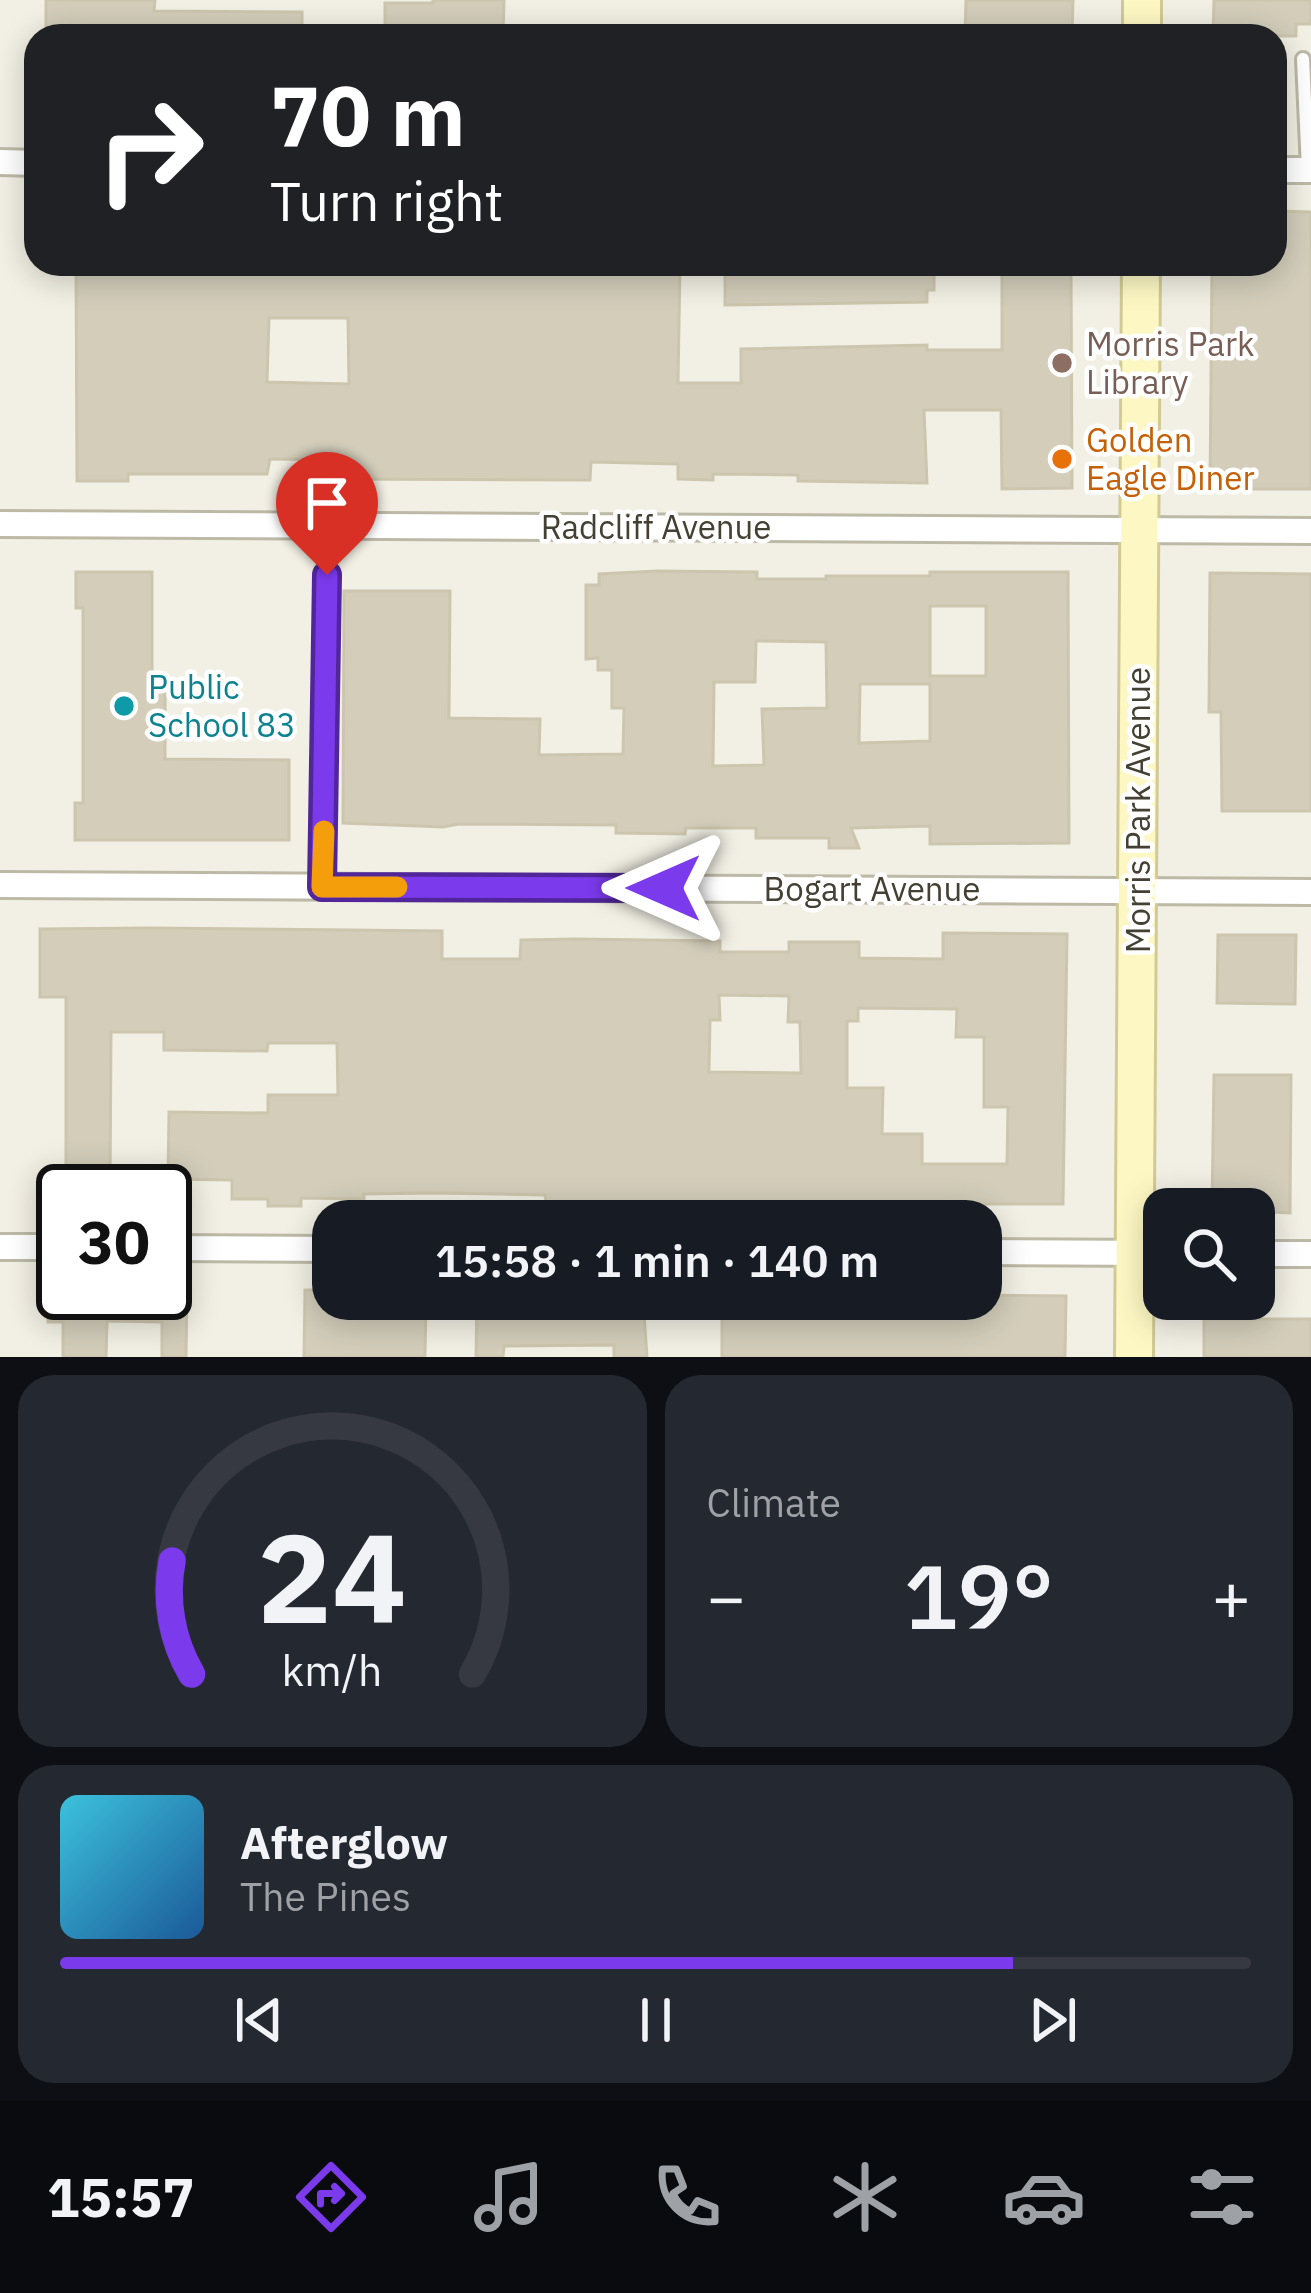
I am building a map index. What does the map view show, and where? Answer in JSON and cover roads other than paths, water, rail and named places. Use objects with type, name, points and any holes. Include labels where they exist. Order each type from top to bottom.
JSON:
[{"type":"main road","name":"Morris Park Avenue","points":[[1141,276],[1137,890],[1148,1188]]},
{"type":"main road","name":"Morris Park Avenue","points":[[1134,1357],[1143,1298]]},
{"type":"street","name":"Radcliff Avenue","points":[[0,524],[1311,531]]},
{"type":"street","name":"Bogart Avenue","points":[[0,885],[1311,892]]},
{"type":"street","points":[[0,1247],[36,1247]]},
{"type":"street","points":[[192,1248],[312,1249]]},
{"type":"street","points":[[1002,1252],[1143,1253]]},
{"type":"street","points":[[1275,1254],[1311,1254]]},
{"type":"lane","points":[[1303,59],[1310,170]]},
{"type":"lane","points":[[322,887],[327,575]]},
{"type":"place","name":"Morris Park Library","points":[[1062,363]]},
{"type":"place","name":"Golden Eagle Diner","points":[[1062,459]]},
{"type":"place","name":"Public School 83","points":[[124,706]]}]
